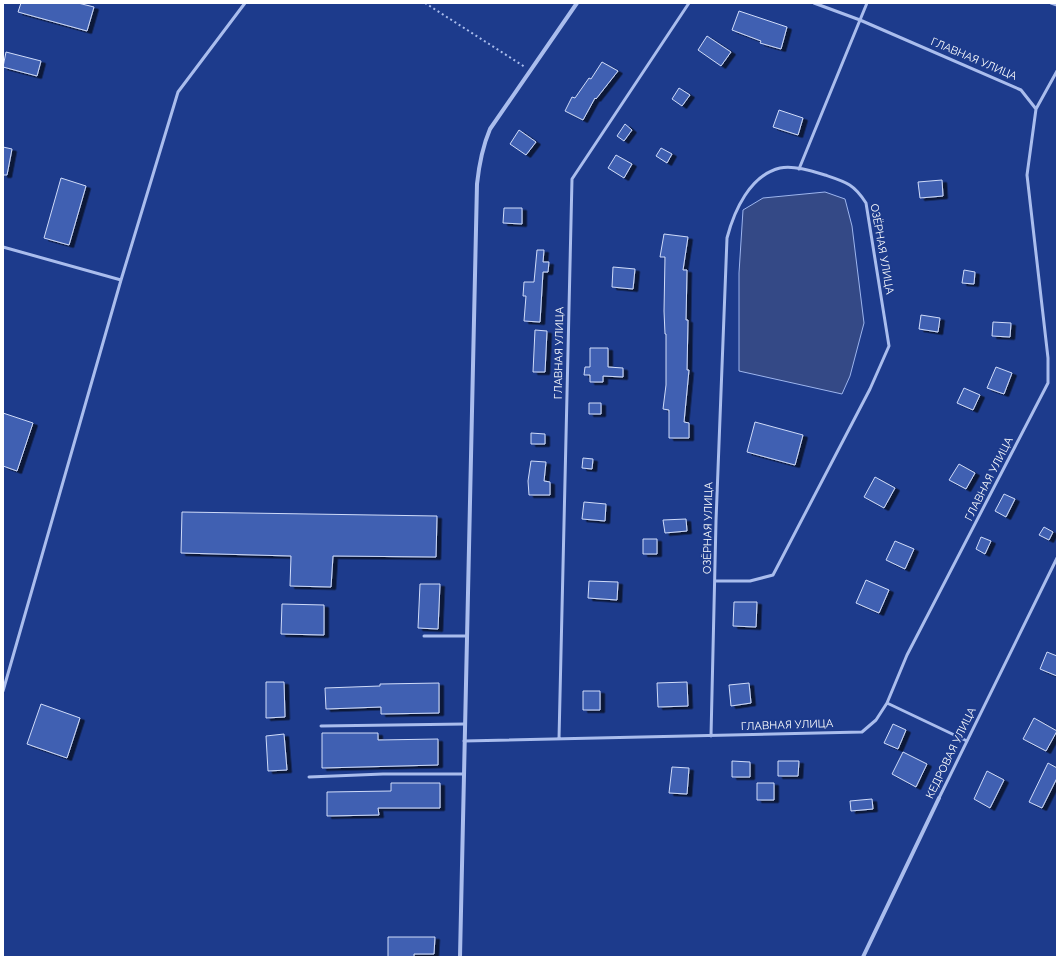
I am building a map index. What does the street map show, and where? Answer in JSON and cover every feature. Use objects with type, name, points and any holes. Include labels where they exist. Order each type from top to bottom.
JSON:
[{"type":"street","points":[[460,957],[477,184],[479,162],[490,130],[578,3]]},
{"type":"street","name":"КЕДРОВАЯ УЛИЦА","points":[[863,957],[939,798]]},
{"type":"lane","points":[[3,691],[120,280],[178,92],[245,3]]},
{"type":"lane","name":"ГЛАВНАЯ УЛИЦА","points":[[559,739],[572,179],[690,3]]},
{"type":"lane","name":"ГЛАВНАЯ УЛИЦА","points":[[464,741],[862,732],[876,720],[887,703],[907,655],[1048,383],[1048,358],[1027,175],[1036,109],[1022,90],[860,20],[814,3]]},
{"type":"lane","points":[[799,169],[867,3]]},
{"type":"lane","points":[[1051,3],[1057,5]]},
{"type":"lane","points":[[1036,109],[1057,71]]},
{"type":"lane","name":"ОЗЁРНАЯ УЛИЦА","points":[[711,736],[716,581],[716,521],[727,238],[732,219],[741,200],[767,173],[781,168],[799,169],[845,182],[858,190],[866,203],[889,346],[870,389],[772,575],[750,582],[716,581]]},
{"type":"lane","points":[[3,247],[120,280]]},
{"type":"lane","name":"КЕДРОВАЯ УЛИЦА","points":[[939,798],[1057,558]]},
{"type":"lane","points":[[424,636],[467,636]]},
{"type":"lane","points":[[887,703],[967,741]]},
{"type":"lane","points":[[321,726],[465,724]]},
{"type":"lane","points":[[309,777],[383,774],[464,774]]},
{"type":"path","points":[[425,3],[528,69]]},
{"type":"water","points":[[825,192],[845,199],[852,226],[864,323],[850,376],[842,394],[739,371],[739,273],[743,210],[763,198]]},
{"type":"building","points":[[21,3],[78,3],[94,7],[87,31],[18,12]]},
{"type":"building","points":[[739,11],[787,27],[781,49],[760,43],[761,41],[732,30]]},
{"type":"building","points":[[707,36],[731,52],[721,66],[698,50]]},
{"type":"building","points":[[6,52],[41,61],[37,76],[3,67]]},
{"type":"building","points":[[602,62],[618,71],[596,99],[595,98],[583,120],[565,111],[572,97],[575,98],[589,78],[591,79]]},
{"type":"building","points":[[679,88],[690,95],[682,106],[672,99]]},
{"type":"building","points":[[779,110],[803,118],[798,135],[773,127]]},
{"type":"building","points":[[625,124],[632,130],[624,141],[617,136]]},
{"type":"building","points":[[519,130],[536,142],[526,155],[510,144]]},
{"type":"building","points":[[3,147],[12,149],[7,175],[3,175]]},
{"type":"building","points":[[661,148],[672,154],[667,163],[656,156]]},
{"type":"building","points":[[616,155],[632,164],[624,178],[608,168]]},
{"type":"building","points":[[61,178],[86,186],[69,245],[44,238]]},
{"type":"building","points":[[942,180],[943,196],[920,198],[918,182]]},
{"type":"building","points":[[504,208],[522,208],[522,224],[503,223]]},
{"type":"building","points":[[664,234],[688,237],[683,270],[687,270],[687,370],[689,370],[684,422],[689,423],[689,438],[669,438],[669,410],[663,409],[666,385],[666,334],[664,311],[665,257],[660,257]]},
{"type":"building","points":[[537,250],[544,250],[543,262],[549,262],[548,272],[543,272],[540,322],[524,321],[526,296],[523,296],[524,282],[534,282]]},
{"type":"building","points":[[613,267],[635,269],[633,289],[612,287]]},
{"type":"building","points":[[964,270],[975,272],[974,284],[962,283]]},
{"type":"building","points":[[921,315],[940,318],[938,332],[919,329]]},
{"type":"building","points":[[993,322],[1011,323],[1010,337],[992,336]]},
{"type":"building","points":[[535,330],[547,331],[545,372],[533,372]]},
{"type":"building","points":[[590,348],[608,348],[608,367],[623,368],[623,377],[603,376],[603,382],[590,382],[590,375],[584,375],[585,367],[590,367]]},
{"type":"building","points":[[996,367],[1012,373],[1004,394],[987,388]]},
{"type":"building","points":[[964,388],[980,395],[973,410],[957,403]]},
{"type":"building","points":[[589,403],[601,403],[601,414],[589,414]]},
{"type":"building","points":[[3,413],[33,423],[17,471],[3,466]]},
{"type":"building","points":[[755,422],[803,435],[795,465],[747,452]]},
{"type":"building","points":[[531,433],[545,434],[545,444],[531,444]]},
{"type":"building","points":[[583,458],[593,459],[592,469],[582,468]]},
{"type":"building","points":[[531,461],[546,462],[544,481],[550,482],[550,495],[529,495],[528,481]]},
{"type":"building","points":[[959,464],[975,473],[966,489],[949,480]]},
{"type":"building","points":[[875,477],[895,488],[884,508],[864,497]]},
{"type":"building","points":[[1004,494],[1015,499],[1006,517],[995,511]]},
{"type":"building","points":[[584,502],[606,504],[605,521],[582,519]]},
{"type":"building","points":[[182,512],[437,516],[436,557],[333,556],[331,587],[290,586],[291,556],[181,553]]},
{"type":"building","points":[[686,519],[687,531],[665,533],[663,520]]},
{"type":"building","points":[[1044,527],[1053,532],[1049,540],[1039,535]]},
{"type":"building","points":[[981,537],[991,541],[985,554],[976,549]]},
{"type":"building","points":[[643,539],[657,539],[657,554],[643,554]]},
{"type":"building","points":[[895,541],[914,549],[905,569],[886,560]]},
{"type":"building","points":[[866,580],[889,590],[879,613],[856,603]]},
{"type":"building","points":[[589,581],[618,582],[617,600],[588,598]]},
{"type":"building","points":[[420,584],[440,584],[438,629],[418,628]]},
{"type":"building","points":[[734,602],[757,602],[756,627],[733,626]]},
{"type":"building","points":[[282,604],[324,605],[324,635],[281,634]]},
{"type":"building","points":[[1047,652],[1057,656],[1057,676],[1040,669]]},
{"type":"building","points":[[266,682],[284,682],[285,717],[266,718]]},
{"type":"building","points":[[687,682],[688,706],[658,707],[657,683]]},
{"type":"building","points":[[439,683],[439,713],[381,714],[381,707],[326,709],[325,688],[380,686],[380,684]]},
{"type":"building","points":[[749,683],[751,703],[731,706],[729,685]]},
{"type":"building","points":[[583,691],[600,691],[600,710],[583,710]]},
{"type":"building","points":[[41,704],[80,718],[67,758],[27,744]]},
{"type":"building","points":[[1034,718],[1057,731],[1046,751],[1023,739]]},
{"type":"building","points":[[893,724],[906,730],[898,749],[884,743]]},
{"type":"building","points":[[322,733],[378,733],[378,740],[438,739],[438,765],[322,768]]},
{"type":"building","points":[[284,734],[287,770],[268,771],[266,736]]},
{"type":"building","points":[[903,752],[927,764],[916,787],[892,774]]},
{"type":"building","points":[[732,761],[750,762],[750,777],[732,777]]},
{"type":"building","points":[[778,761],[799,761],[798,776],[778,776]]},
{"type":"building","points":[[1048,763],[1057,768],[1057,778],[1042,808],[1029,802]]},
{"type":"building","points":[[672,767],[689,768],[687,794],[669,793]]},
{"type":"building","points":[[987,771],[1004,780],[990,808],[974,799]]},
{"type":"building","points":[[391,783],[440,783],[440,808],[378,808],[379,815],[327,816],[327,792],[391,791]]},
{"type":"building","points":[[757,783],[774,783],[774,800],[757,800]]},
{"type":"building","points":[[872,799],[873,809],[851,811],[850,801]]},
{"type":"building","points":[[388,937],[435,937],[434,954],[414,954],[414,957],[388,957]]}]
